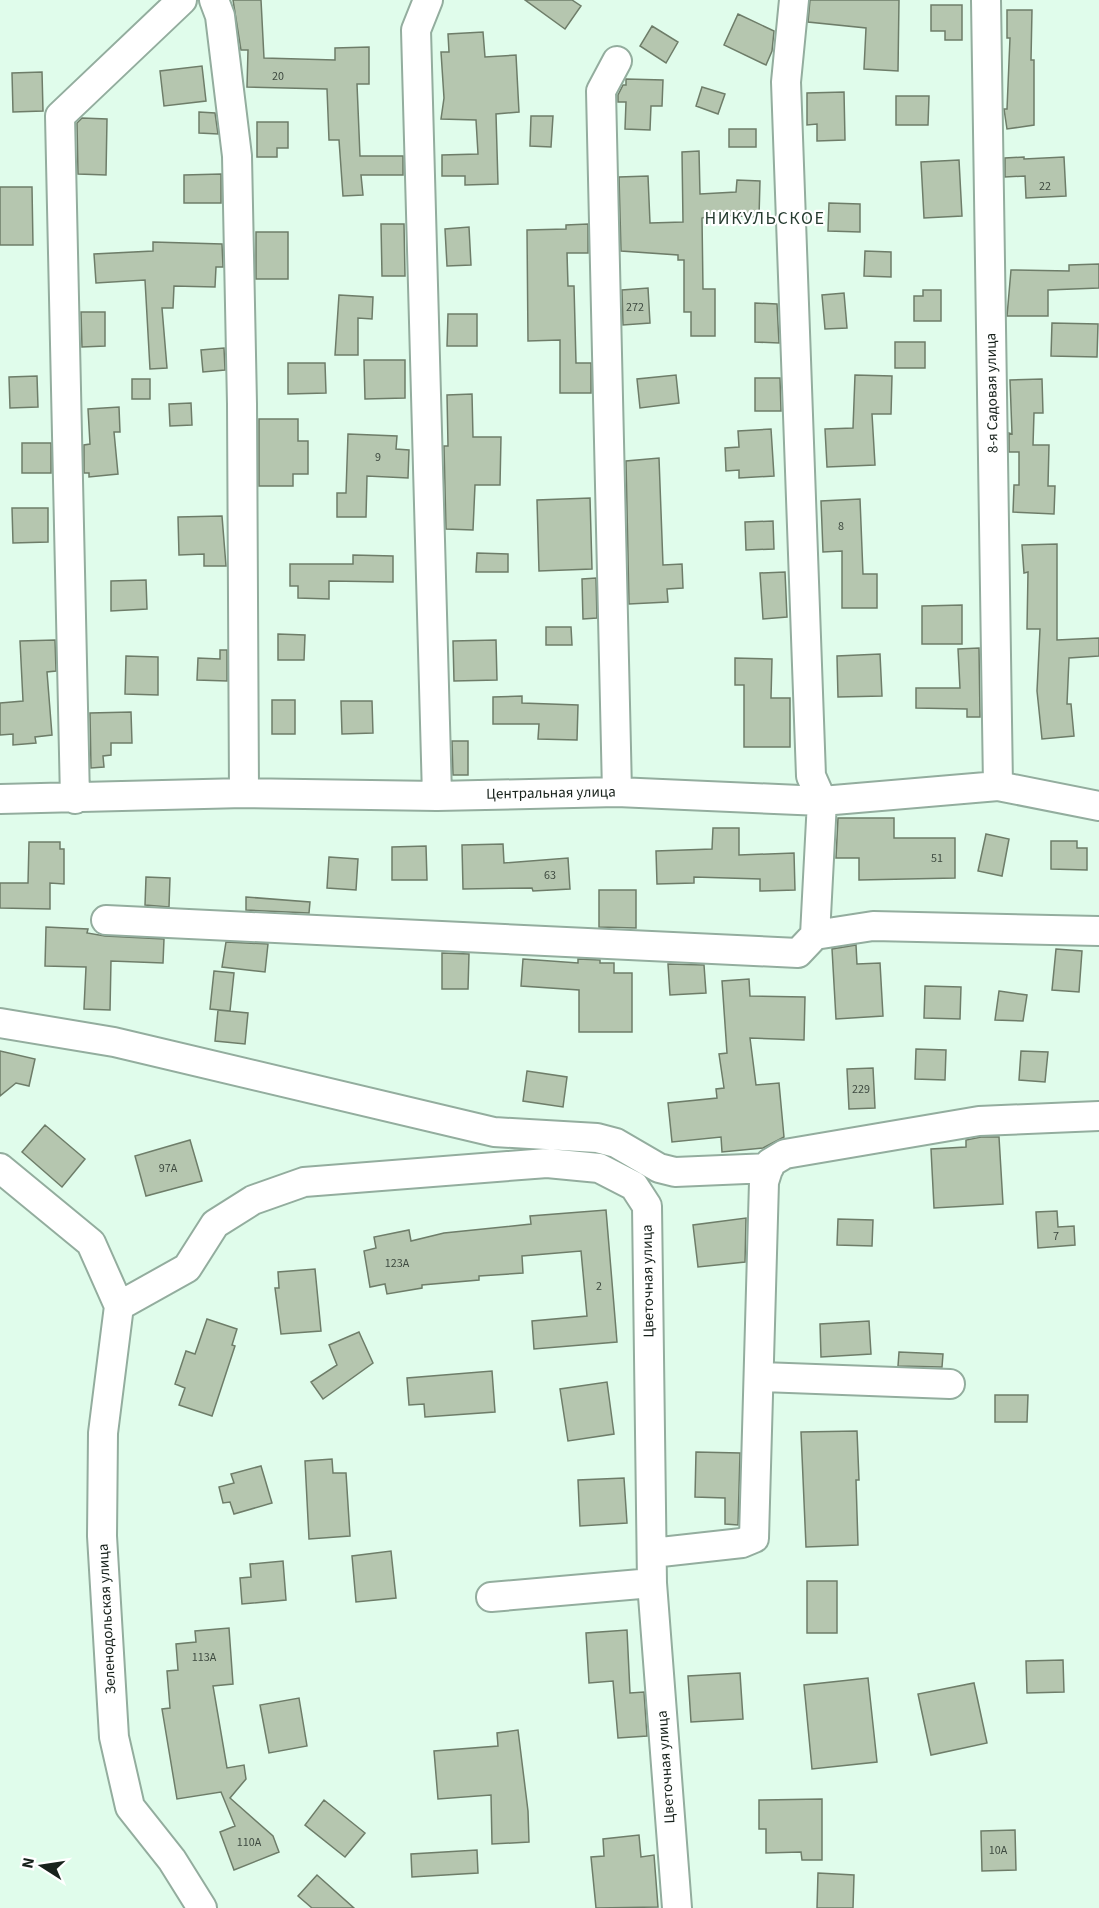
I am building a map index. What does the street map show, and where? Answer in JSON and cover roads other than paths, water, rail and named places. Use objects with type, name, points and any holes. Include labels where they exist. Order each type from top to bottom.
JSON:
[{"type":"street","points":[[75,799],[60,116],[182,0]]},
{"type":"street","points":[[214,0],[220,16],[237,156],[242,416],[244,794]]},
{"type":"street","points":[[428,0],[416,30],[437,796]]},
{"type":"street","points":[[794,0],[786,82],[811,777],[822,801],[815,935]]},
{"type":"street","name":"8-я Садовая улица","points":[[986,0],[998,786]]},
{"type":"street","points":[[617,61],[601,91],[617,792]]},
{"type":"street","name":"Центральная улица","points":[[0,799],[244,794],[437,796],[617,792],[822,801],[998,786],[1099,806]]},
{"type":"street","points":[[106,920],[798,953],[815,935],[873,926],[1099,931]]},
{"type":"street","points":[[0,1023],[114,1042],[494,1132],[597,1138],[616,1143],[659,1168],[675,1172],[769,1168]]},
{"type":"street","points":[[652,1552],[742,1543],[754,1538],[764,1182],[770,1163],[785,1154],[979,1121],[1099,1116]]},
{"type":"street","name":"Цветочная улица","points":[[119,1306],[187,1268],[215,1224],[253,1200],[304,1182],[548,1163],[599,1168],[634,1186],[647,1206],[652,1583],[677,1908]]},
{"type":"street","points":[[0,1168],[91,1243],[119,1306]]},
{"type":"street","name":"Зеленодольская улица","points":[[119,1306],[103,1433],[102,1536],[114,1737],[130,1807],[172,1860],[202,1908]]},
{"type":"street","points":[[759,1377],[950,1384]]},
{"type":"street","points":[[491,1597],[652,1583]]},
{"type":"district","name":"НИКУЛЬСКОЕ","points":[[765,218]]}]
